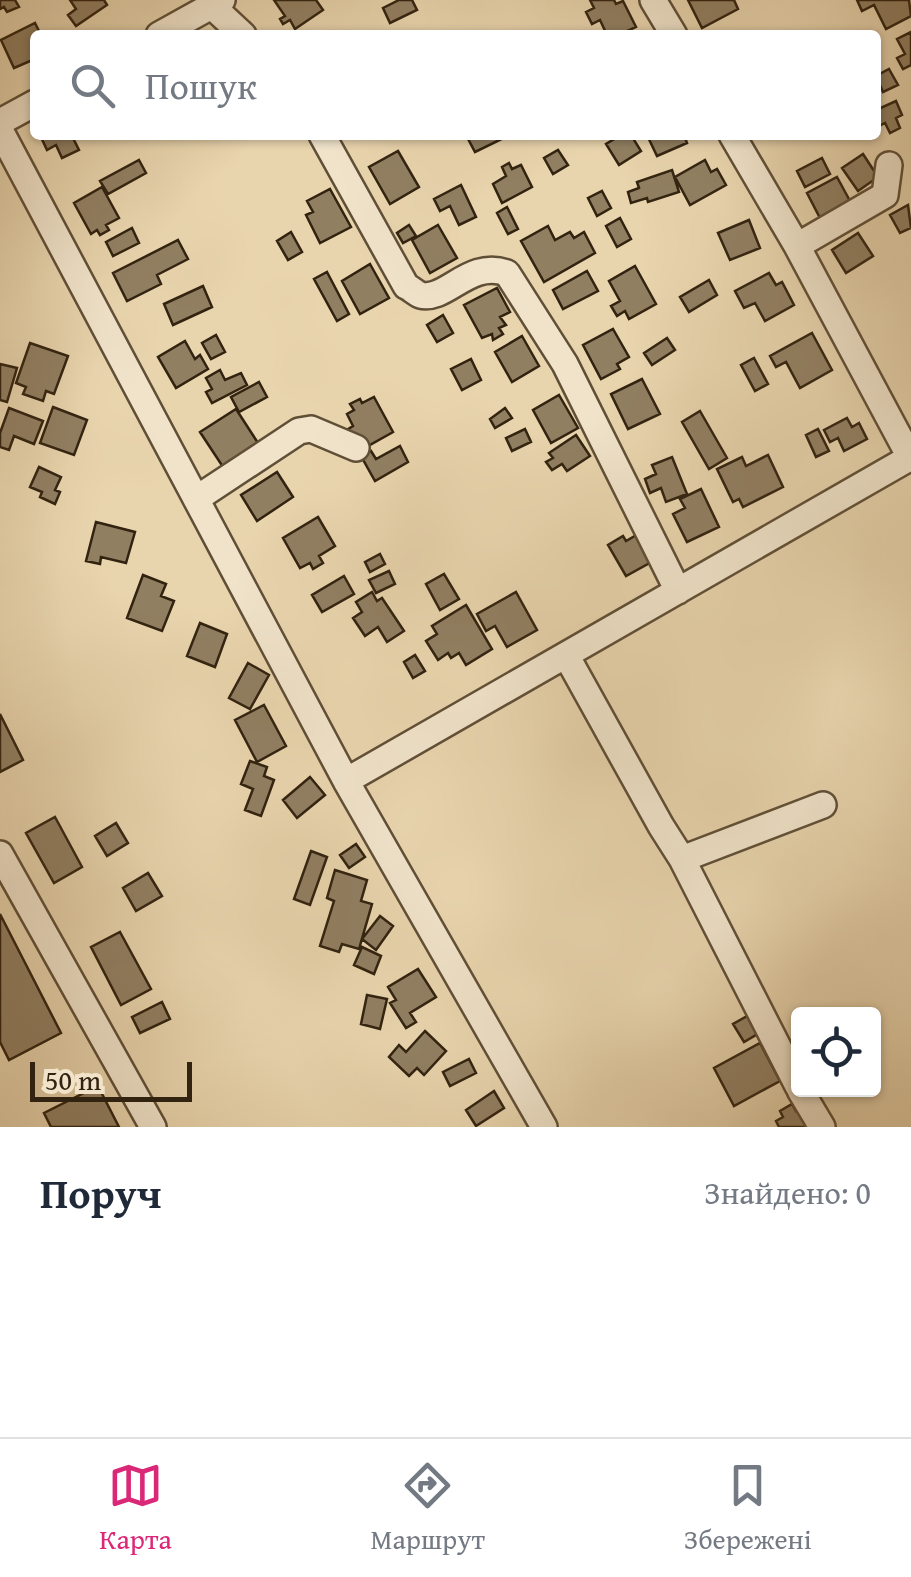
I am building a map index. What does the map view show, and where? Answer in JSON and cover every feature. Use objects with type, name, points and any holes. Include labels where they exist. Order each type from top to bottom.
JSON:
[{"type":"street","points":[[654,0],[671,30]]},
{"type":"street","points":[[168,30],[217,3],[240,30]]},
{"type":"street","points":[[30,106],[0,126],[346,781],[544,1127]]},
{"type":"street","points":[[325,140],[406,286],[420,295],[430,294],[479,271],[492,268],[507,273],[565,364],[678,591]]},
{"type":"street","points":[[346,781],[911,458],[735,140]]},
{"type":"street","points":[[797,246],[895,196],[889,165]]},
{"type":"street","points":[[196,499],[300,431],[311,429],[356,448]]},
{"type":"street","points":[[566,655],[682,859],[791,1072]]},
{"type":"street","points":[[682,859],[823,805]]},
{"type":"street","points":[[0,854],[153,1127]]},
{"type":"street","points":[[804,1097],[822,1127]]},
{"type":"building","points":[[0,0],[15,0],[19,7],[7,12],[4,7],[0,9]]},
{"type":"building","points":[[70,0],[104,0],[107,5],[76,26],[68,15],[76,9]]},
{"type":"building","points":[[274,0],[316,0],[323,10],[295,29],[290,20],[283,24],[280,19],[285,16]]},
{"type":"building","points":[[399,0],[412,0],[417,10],[390,23],[383,8]]},
{"type":"building","points":[[590,0],[614,0],[616,4],[623,1],[636,27],[605,30],[600,20],[592,24],[586,12],[594,8]]},
{"type":"building","points":[[688,0],[734,0],[738,9],[702,28]]},
{"type":"building","points":[[857,0],[909,0],[911,16],[886,29],[874,5],[862,11]]},
{"type":"building","points":[[35,23],[38,30],[30,30],[30,61],[14,68],[1,40]]},
{"type":"building","points":[[911,32],[911,65],[903,69],[897,58],[905,54],[897,39]]},
{"type":"building","points":[[889,69],[898,85],[883,92],[881,73]]},
{"type":"building","points":[[896,101],[902,115],[896,118],[900,128],[890,133],[885,123],[881,125],[881,108]]},
{"type":"building","points":[[42,140],[74,140],[79,150],[62,158],[56,145],[47,150]]},
{"type":"building","points":[[469,140],[500,140],[475,152]]},
{"type":"building","points":[[613,140],[634,140],[641,151],[619,165],[606,144]]},
{"type":"building","points":[[649,140],[686,140],[687,143],[657,156]]},
{"type":"building","points":[[558,150],[568,165],[553,174],[544,158]]},
{"type":"building","points":[[398,151],[419,187],[390,204],[369,167]]},
{"type":"building","points":[[863,154],[878,177],[858,191],[842,168]]},
{"type":"building","points":[[822,158],[830,174],[805,187],[797,171]]},
{"type":"building","points":[[139,160],[146,173],[108,194],[100,181]]},
{"type":"building","points":[[705,160],[711,172],[717,169],[726,185],[690,205],[675,177]]},
{"type":"building","points":[[509,163],[512,169],[521,165],[532,187],[502,203],[493,184],[506,176],[502,167]]},
{"type":"building","points":[[672,170],[679,192],[631,203],[628,192],[639,188],[637,182]]},
{"type":"building","points":[[837,177],[850,201],[820,218],[807,193]]},
{"type":"building","points":[[461,185],[476,217],[459,225],[450,206],[440,211],[434,199]]},
{"type":"building","points":[[102,187],[119,218],[106,225],[109,230],[91,234],[74,203]]},
{"type":"building","points":[[330,189],[351,227],[320,243],[306,215],[313,212],[307,201]]},
{"type":"building","points":[[602,191],[611,208],[597,216],[588,198]]},
{"type":"building","points":[[908,205],[911,228],[900,233],[890,215]]},
{"type":"building","points":[[507,207],[518,229],[508,234],[497,213]]},
{"type":"building","points":[[620,218],[631,239],[617,247],[606,226]]},
{"type":"building","points":[[749,220],[760,248],[730,260],[718,233]]},
{"type":"building","points":[[409,225],[416,236],[403,243],[397,233]]},
{"type":"building","points":[[438,225],[457,258],[430,273],[412,240]]},
{"type":"building","points":[[548,226],[555,240],[570,232],[574,238],[584,232],[595,253],[544,282],[521,241]]},
{"type":"building","points":[[132,228],[139,243],[113,256],[106,242]]},
{"type":"building","points":[[291,232],[302,252],[288,260],[277,241]]},
{"type":"building","points":[[858,233],[873,256],[846,273],[832,250]]},
{"type":"building","points":[[178,240],[188,259],[157,275],[161,284],[127,301],[113,273]]},
{"type":"building","points":[[370,264],[389,298],[360,314],[342,281]]},
{"type":"building","points":[[635,266],[656,304],[629,319],[625,311],[617,316],[611,306],[620,301],[609,281]]},
{"type":"building","points":[[587,271],[598,291],[563,309],[553,290]]},
{"type":"building","points":[[327,272],[349,314],[337,321],[314,279]]},
{"type":"building","points":[[769,273],[776,285],[782,282],[794,305],[765,321],[755,303],[744,308],[735,291]]},
{"type":"building","points":[[709,280],[717,295],[689,312],[680,297]]},
{"type":"building","points":[[203,286],[212,307],[173,325],[164,304]]},
{"type":"building","points":[[497,288],[510,312],[500,317],[506,325],[499,328],[503,334],[493,340],[492,334],[482,338],[464,305]]},
{"type":"building","points":[[443,315],[453,333],[437,342],[427,325]]},
{"type":"building","points":[[613,329],[629,357],[617,364],[620,369],[601,379],[583,345]]},
{"type":"building","points":[[812,333],[832,370],[800,388],[786,362],[776,367],[770,356]]},
{"type":"building","points":[[216,335],[225,352],[211,359],[202,343]]},
{"type":"building","points":[[522,336],[539,366],[512,382],[495,352]]},
{"type":"building","points":[[667,338],[675,350],[652,365],[644,353]]},
{"type":"building","points":[[185,341],[195,359],[200,355],[208,369],[176,388],[158,357]]},
{"type":"building","points":[[30,343],[68,356],[54,394],[46,391],[43,401],[23,394],[26,387],[16,383]]},
{"type":"building","points":[[754,358],[768,384],[755,391],[741,365]]},
{"type":"building","points":[[471,359],[481,380],[462,390],[451,369]]},
{"type":"building","points":[[0,364],[17,368],[7,402],[0,400]]},
{"type":"building","points":[[220,370],[225,380],[241,373],[247,385],[212,403],[206,392],[212,389],[206,378]]},
{"type":"building","points":[[642,379],[660,414],[628,429],[611,394]]},
{"type":"building","points":[[259,382],[267,397],[239,412],[231,397]]},
{"type":"building","points":[[559,395],[578,428],[551,443],[533,410]]},
{"type":"building","points":[[374,397],[393,432],[368,446],[363,438],[352,444],[345,431],[353,426],[347,414],[354,410],[350,404]]},
{"type":"building","points":[[53,407],[87,420],[74,455],[40,443]]},
{"type":"building","points":[[9,408],[43,421],[34,444],[14,436],[9,450],[0,447],[0,433]]},
{"type":"building","points":[[505,408],[512,418],[495,428],[490,419]]},
{"type":"building","points":[[236,409],[260,446],[225,470],[200,432]]},
{"type":"building","points":[[700,411],[727,458],[709,469],[682,422]]},
{"type":"building","points":[[847,418],[852,427],[859,423],[867,439],[844,451],[838,438],[830,442],[824,430]]},
{"type":"building","points":[[525,429],[531,442],[512,451],[506,438]]},
{"type":"building","points":[[818,429],[829,451],[816,457],[806,435]]},
{"type":"building","points":[[576,435],[590,456],[567,471],[562,464],[552,470],[546,462],[553,458],[549,453]]},
{"type":"building","points":[[400,446],[408,462],[375,481],[361,456],[371,451],[376,459]]},
{"type":"building","points":[[768,455],[783,487],[743,507],[739,499],[733,502],[717,469],[742,457],[746,466]]},
{"type":"building","points":[[672,457],[687,494],[666,502],[661,488],[650,493],[645,479],[656,474],[652,465]]},
{"type":"building","points":[[39,467],[61,477],[55,490],[60,492],[55,504],[30,487]]},
{"type":"building","points":[[277,472],[293,497],[257,521],[241,495]]},
{"type":"building","points":[[701,489],[719,527],[687,542],[673,514],[685,508],[680,499]]},
{"type":"building","points":[[318,517],[335,546],[319,556],[323,563],[313,569],[310,563],[300,568],[283,538]]},
{"type":"building","points":[[96,522],[135,532],[126,563],[101,557],[100,564],[86,561]]},
{"type":"building","points":[[640,533],[655,560],[626,576],[608,545],[623,536],[626,541]]},
{"type":"building","points":[[380,554],[385,564],[370,572],[365,562]]},
{"type":"building","points":[[389,571],[395,584],[376,593],[369,580]]},
{"type":"building","points":[[444,574],[459,599],[440,610],[426,584]]},
{"type":"building","points":[[143,575],[166,584],[161,596],[174,601],[162,631],[127,618]]},
{"type":"building","points":[[344,576],[354,594],[322,612],[312,595]]},
{"type":"building","points":[[372,592],[377,601],[382,598],[404,631],[387,642],[378,627],[365,636],[353,618],[362,612],[356,602]]},
{"type":"building","points":[[516,592],[537,630],[507,647],[495,626],[486,631],[477,614]]},
{"type":"building","points":[[466,605],[492,649],[466,665],[459,653],[451,658],[448,653],[438,660],[426,641],[437,634],[432,626]]},
{"type":"building","points":[[200,623],[227,634],[215,667],[187,656]]},
{"type":"building","points":[[415,655],[425,671],[413,678],[404,662]]},
{"type":"building","points":[[248,663],[269,675],[250,709],[229,698]]},
{"type":"building","points":[[264,705],[286,746],[257,762],[235,720]]},
{"type":"building","points":[[0,714],[23,760],[0,772]]},
{"type":"building","points":[[250,761],[267,767],[264,776],[274,780],[261,816],[245,810],[253,789],[241,784]]},
{"type":"building","points":[[310,777],[325,795],[297,818],[283,800]]},
{"type":"building","points":[[55,817],[82,867],[54,883],[26,833]]},
{"type":"building","points":[[116,823],[128,843],[107,856],[95,836]]},
{"type":"building","points":[[356,844],[365,857],[349,868],[340,855]]},
{"type":"building","points":[[311,851],[327,857],[310,905],[294,899]]},
{"type":"building","points":[[335,870],[367,880],[361,901],[372,904],[359,949],[342,944],[339,952],[320,946],[334,901],[327,898]]},
{"type":"building","points":[[148,873],[162,896],[136,911],[123,888]]},
{"type":"building","points":[[0,914],[61,1033],[9,1060],[0,1042]]},
{"type":"building","points":[[380,916],[393,926],[376,950],[362,939]]},
{"type":"building","points":[[120,932],[151,989],[121,1005],[91,947]]},
{"type":"building","points":[[362,947],[381,956],[374,974],[354,965]]},
{"type":"building","points":[[418,969],[436,997],[410,1013],[416,1022],[406,1028],[390,1003],[396,1000],[388,987]]},
{"type":"building","points":[[367,995],[387,999],[380,1029],[361,1024]]},
{"type":"building","points":[[162,1002],[170,1019],[140,1033],[132,1017]]},
{"type":"building","points":[[756,1011],[766,1029],[744,1042],[733,1024]]},
{"type":"building","points":[[425,1031],[446,1051],[424,1075],[417,1068],[409,1076],[389,1057],[399,1045],[406,1052]]},
{"type":"building","points":[[760,1043],[780,1081],[734,1106],[714,1068]]},
{"type":"building","points":[[469,1059],[476,1073],[450,1086],[443,1072]]},
{"type":"building","points":[[98,1086],[119,1127],[51,1127],[44,1113]]},
{"type":"building","points":[[494,1091],[504,1108],[476,1126],[466,1110]]},
{"type":"building","points":[[792,1104],[796,1111],[807,1105],[819,1127],[779,1127],[776,1121],[783,1117],[780,1111]]}]
